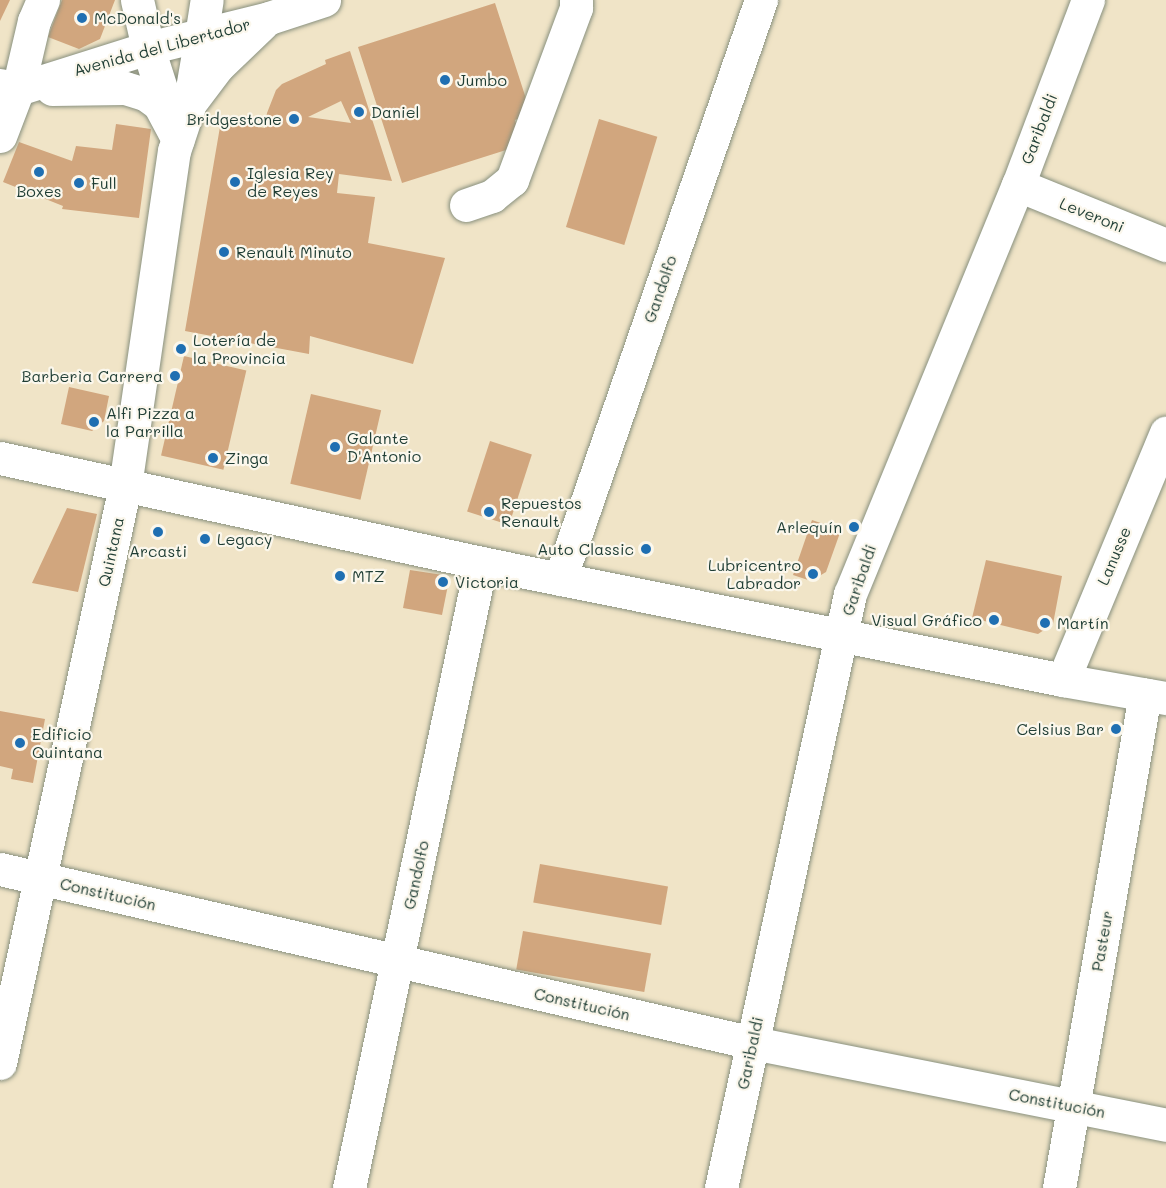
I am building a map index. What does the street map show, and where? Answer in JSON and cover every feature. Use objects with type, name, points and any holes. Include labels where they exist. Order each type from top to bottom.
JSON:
[{"type":"street","points":[[0,136],[9,87],[43,0]]},
{"type":"street","points":[[137,0],[148,48],[178,139]]},
{"type":"street","name":"Quintana","points":[[0,1063],[125,486],[178,139],[189,106],[207,0]]},
{"type":"street","name":"Avenida del Libertador","points":[[9,87],[148,48],[269,18],[324,0]]},
{"type":"street","points":[[466,206],[492,196],[512,180],[576,8],[576,0]]},
{"type":"street","name":"Gandolfo","points":[[560,579],[761,0]]},
{"type":"street","name":"Garibaldi","points":[[721,1188],[850,594],[1018,185],[1088,0]]},
{"type":"street","points":[[189,106],[223,59],[269,18]]},
{"type":"street","points":[[9,87],[125,88],[145,94],[159,104],[178,139]]},
{"type":"street","name":"Leveroni","points":[[1018,185],[1166,245]]},
{"type":"street","name":"Lanusse","points":[[1063,680],[1166,433]]},
{"type":"street","points":[[0,458],[481,563],[1063,680],[1155,696]]},
{"type":"street","name":"Gandolfo","points":[[350,1188],[481,563]]},
{"type":"street","name":"Pasteur","points":[[1059,1188],[1155,696]]},
{"type":"street","name":"Constitución","points":[[0,869],[753,1043],[1166,1125]]},
{"type":"building","points":[[0,0],[10,0],[0,21]]},
{"type":"building","name":"McDonald's","points":[[62,0],[115,0],[100,39],[79,49],[48,37]]},
{"type":"building","name":"Jumbo","points":[[495,3],[531,114],[515,120],[522,145],[402,183],[358,47]]},
{"type":"building","points":[[350,51],[392,181],[339,174],[337,193],[375,197],[368,243],[445,258],[413,364],[310,336],[309,354],[185,331],[221,121],[265,128],[267,113],[276,90],[282,84],[326,64],[325,60]],"holes":[[[341,101],[351,123],[308,117]]]},
{"type":"building","points":[[599,119],[657,137],[624,245],[566,227]]},
{"type":"building","points":[[116,124],[151,129],[139,218],[62,209],[63,206],[3,182],[19,142],[72,161],[76,146],[112,150]]},
{"type":"building","points":[[184,356],[246,370],[223,470],[161,455]]},
{"type":"building","points":[[69,387],[109,396],[104,421],[92,431],[61,424]]},
{"type":"building","name":"Galante D'Antonio","points":[[311,394],[381,410],[360,500],[290,484]]},
{"type":"building","points":[[490,441],[532,455],[509,525],[467,511]]},
{"type":"building","points":[[67,508],[97,514],[78,592],[32,583]]},
{"type":"building","points":[[812,520],[841,530],[826,572],[811,581],[793,575]]},
{"type":"building","points":[[986,560],[1062,576],[1053,624],[1038,634],[972,618]]},
{"type":"building","points":[[410,570],[443,575],[448,585],[442,615],[403,608]]},
{"type":"building","name":"Edificio Quintana","points":[[0,711],[45,719],[33,783],[11,779],[13,769],[0,766]]},
{"type":"building","points":[[540,864],[668,887],[661,925],[533,902]]},
{"type":"building","points":[[523,931],[651,954],[644,992],[516,969]]},
{"type":"place","name":"McDonald's","points":[[82,18]]},
{"type":"place","name":"Jumbo","points":[[445,80]]},
{"type":"place","name":"Daniel","points":[[359,112]]},
{"type":"place","name":"Bridgestone","points":[[294,119]]},
{"type":"place","name":"Boxes","points":[[39,172]]},
{"type":"place","name":"Iglesia Rey de Reyes","points":[[235,182]]},
{"type":"place","name":"Full","points":[[79,183]]},
{"type":"place","name":"Renault Minuto","points":[[224,252]]},
{"type":"place","name":"Lotería de la Provincia","points":[[181,349]]},
{"type":"place","name":"Barberìa Carrera","points":[[175,376]]},
{"type":"place","name":"Alfi Pizza a la Parrilla","points":[[94,422]]},
{"type":"place","name":"Galante D'Antonio","points":[[335,447]]},
{"type":"place","name":"Zinga","points":[[213,458]]},
{"type":"place","name":"Repuestos Renault","points":[[489,512]]},
{"type":"place","name":"Arlequín","points":[[854,527]]},
{"type":"place","name":"Arcasti","points":[[158,532]]},
{"type":"place","name":"Legacy","points":[[205,539]]},
{"type":"place","name":"Auto Classic","points":[[646,549]]},
{"type":"place","name":"Lubricentro Labrador","points":[[813,574]]},
{"type":"place","name":"MTZ","points":[[340,576]]},
{"type":"place","name":"Victoria","points":[[443,582]]},
{"type":"place","name":"Visual Gráfico","points":[[994,620]]},
{"type":"place","name":"Martín","points":[[1045,623]]},
{"type":"place","name":"Celsius Bar","points":[[1116,729]]},
{"type":"place","name":"Edificio Quintana","points":[[20,743]]}]
